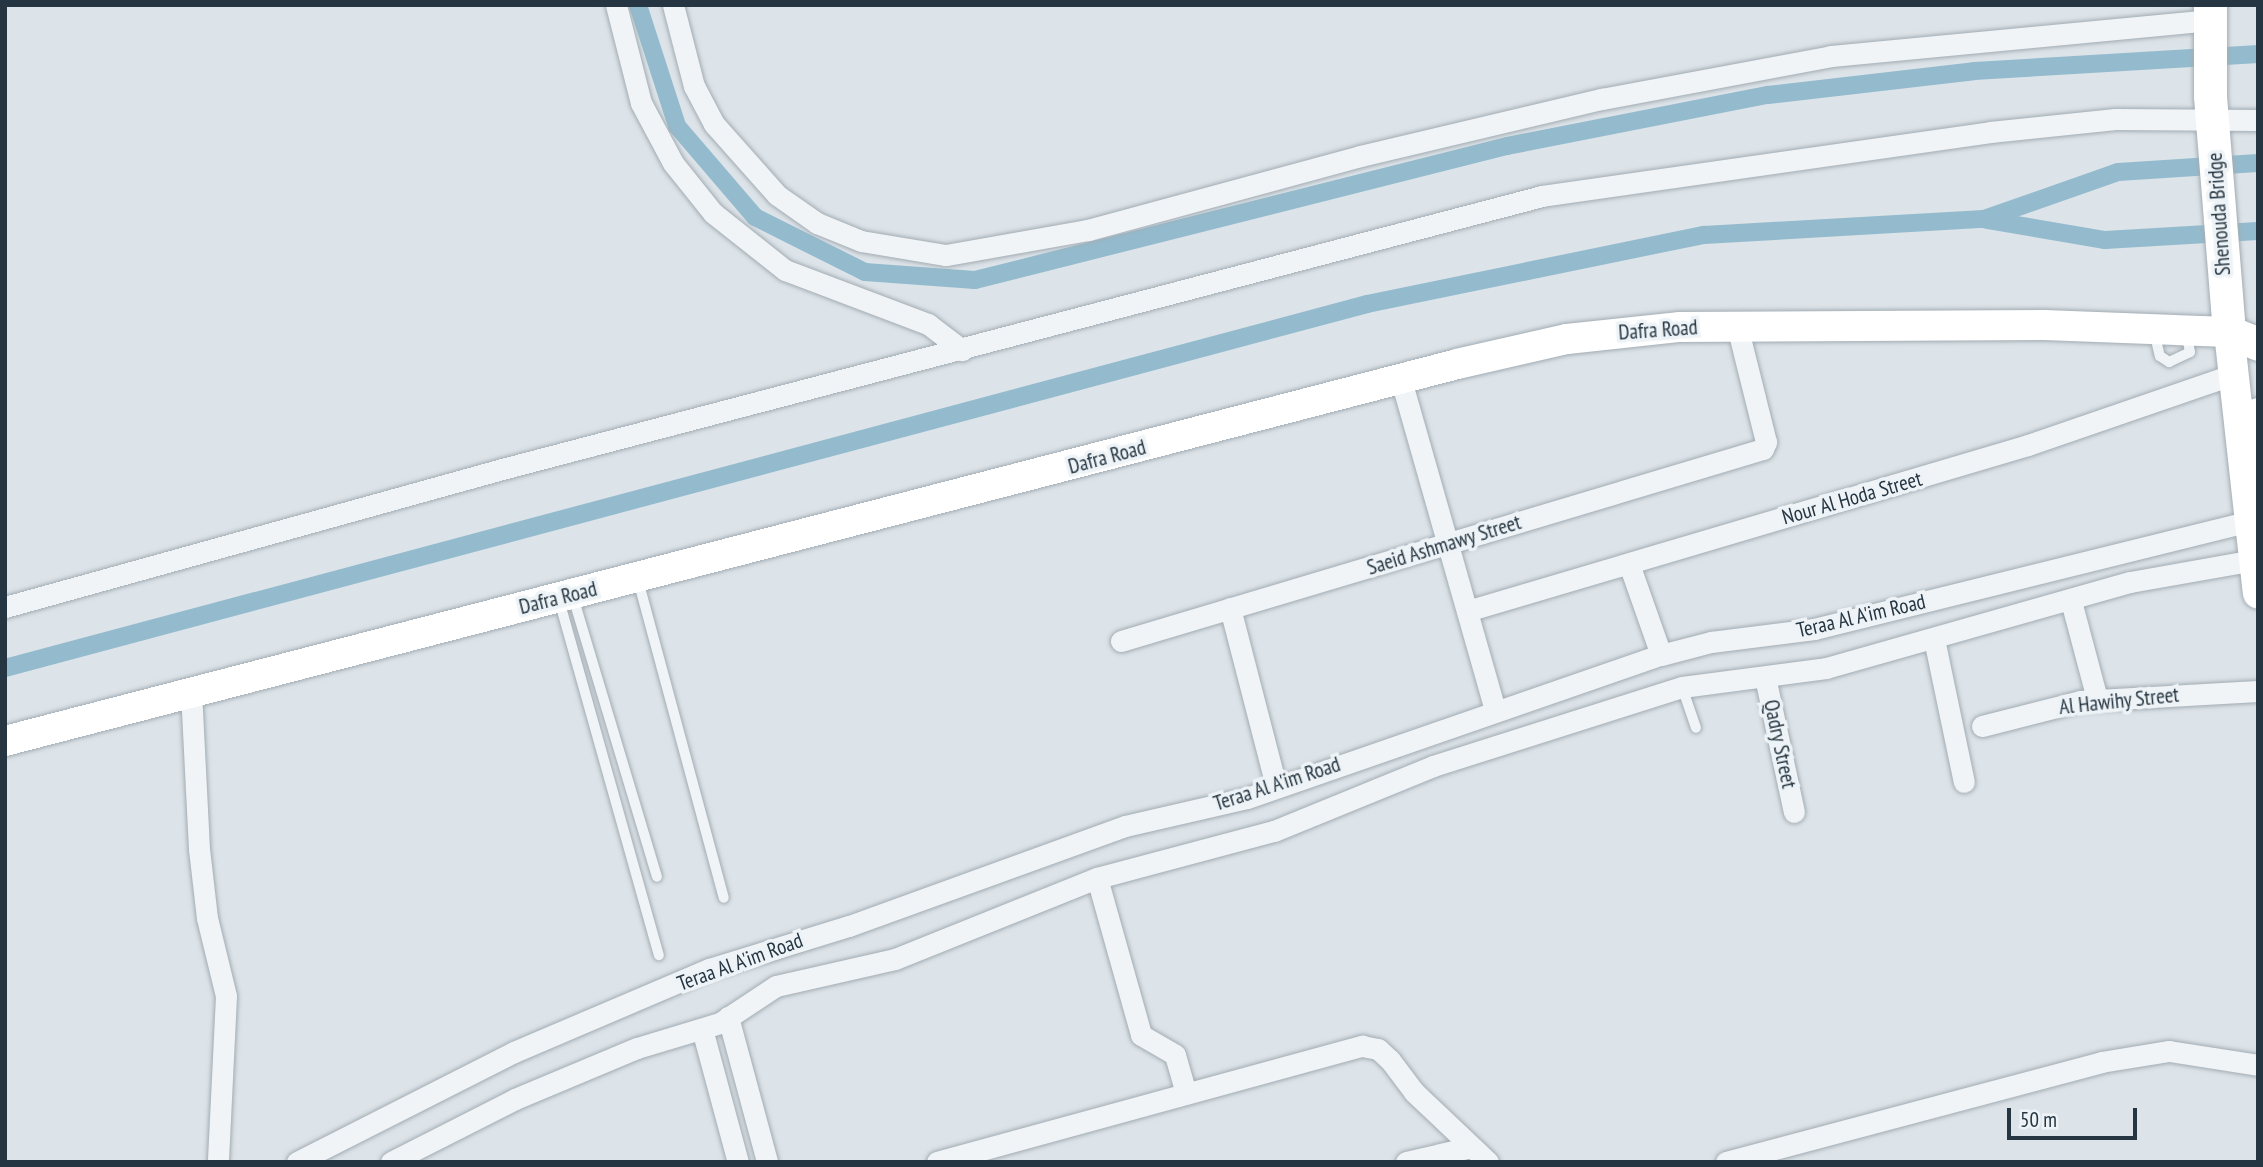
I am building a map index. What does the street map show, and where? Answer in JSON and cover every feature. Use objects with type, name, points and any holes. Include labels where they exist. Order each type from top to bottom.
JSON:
[{"type":"main road","name":"Shenouda Bridge","points":[[2211,18],[2212,119],[2224,274],[2243,338]]},
{"type":"main road","name":"Dafra Road","points":[[5,741],[1567,339],[1737,326],[2153,328],[2243,338]]},
{"type":"main road","points":[[2243,338],[2234,374],[2250,424],[2252,521],[2258,593]]},
{"type":"street","points":[[616,5],[641,103],[673,163],[713,213],[785,270],[928,324],[962,350]]},
{"type":"street","points":[[673,5],[694,86],[714,124],[777,195],[817,223],[861,242],[946,255],[1088,230],[1360,156],[1615,97],[1831,56],[2153,15],[2211,18]]},
{"type":"street","points":[[5,607],[962,350],[1593,186],[2087,122],[2169,118],[2258,120]]},
{"type":"street","name":"Saeid Ashmawy Street","points":[[1121,641],[1765,446],[1737,326]]},
{"type":"street","name":"Nour Al Hoda Street","points":[[1467,611],[2028,445],[2234,374]]},
{"type":"street","points":[[1401,380],[1495,711]]},
{"type":"street","name":"Teraa Al A'im Road","points":[[297,1162],[514,1052],[709,969],[849,926],[1125,826],[1276,786],[1661,656],[1711,642],[1814,629],[2120,551],[2252,521]]},
{"type":"street","points":[[2120,551],[2130,582]]},
{"type":"street","name":"Teraa Al A'im Road","points":[[391,1162],[515,1099],[637,1048],[702,1029],[728,1017],[783,984],[895,959],[1097,878],[1274,831],[1391,781],[1682,687],[1826,668],[2071,601],[2130,582],[2255,560]]},
{"type":"street","points":[[1629,564],[1661,656]]},
{"type":"street","points":[[2071,601],[2097,699]]},
{"type":"street","points":[[1230,608],[1276,786]]},
{"type":"street","points":[[1934,639],[1964,782]]},
{"type":"street","name":"Qadry Street","points":[[1765,677],[1794,812]]},
{"type":"street","points":[[191,691],[199,849],[207,918],[226,996],[218,1162]]},
{"type":"street","name":"Al Hawihy Street","points":[[1982,726],[2097,699],[2258,691]]},
{"type":"street","points":[[1097,878],[1141,1035],[1175,1055],[1185,1091]]},
{"type":"street","points":[[728,1017],[767,1162]]},
{"type":"street","points":[[702,1029],[738,1162]]},
{"type":"street","points":[[937,1162],[1185,1091],[1362,1045],[1378,1049],[1390,1060],[1414,1092],[1488,1162]]},
{"type":"street","points":[[1726,1162],[2101,1062],[2169,1051],[2258,1065]]},
{"type":"street","points":[[1406,1162],[1471,1147]]},
{"type":"lane","points":[[637,578],[724,898]]},
{"type":"lane","points":[[565,596],[657,877]]},
{"type":"lane","points":[[565,596],[659,955]]},
{"type":"lane","points":[[1682,687],[1696,728]]},
{"type":"waterway","points":[[638,5],[677,126],[755,217],[865,272],[975,280],[1507,146],[1768,95],[1974,71],[2258,54]]},
{"type":"waterway","points":[[5,668],[1367,304],[1704,235],[1984,219],[2118,172],[2258,163]]},
{"type":"waterway","points":[[1987,220],[2105,240],[2258,231]]}]
